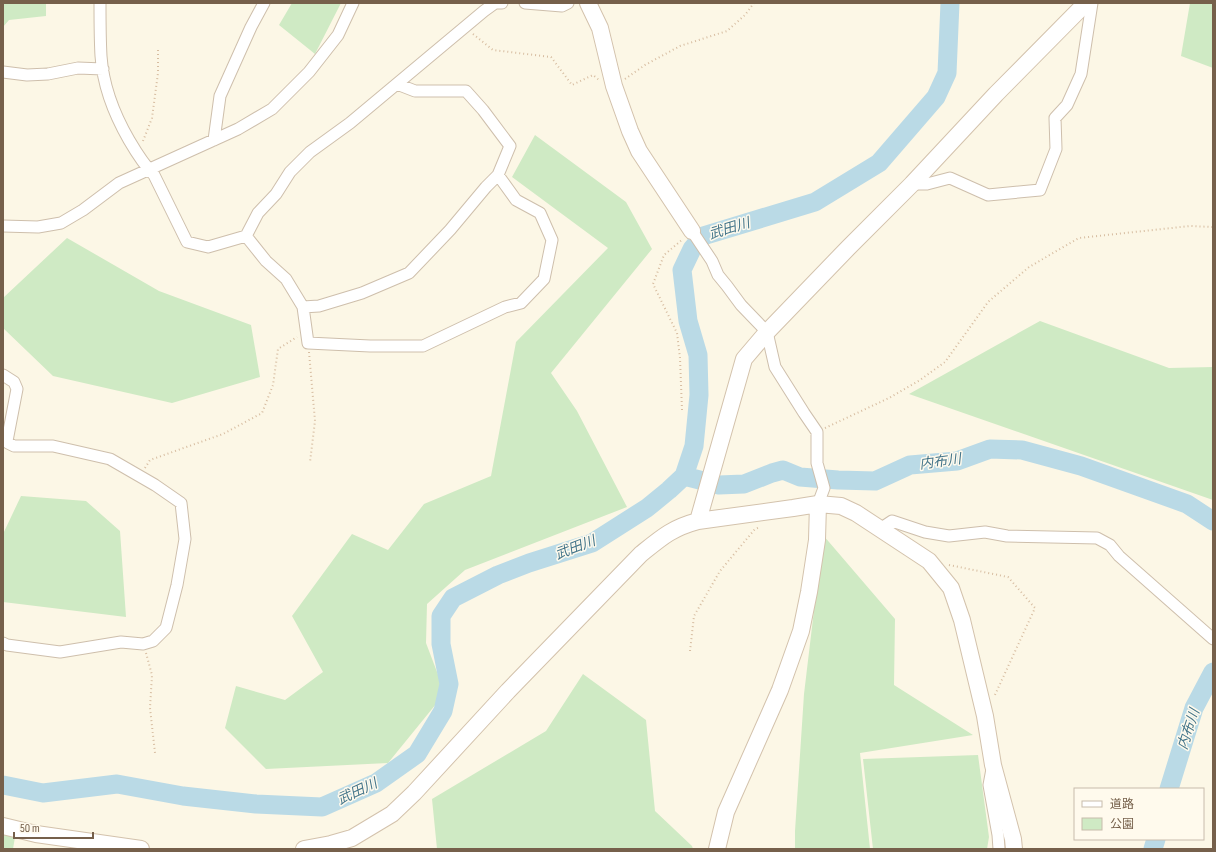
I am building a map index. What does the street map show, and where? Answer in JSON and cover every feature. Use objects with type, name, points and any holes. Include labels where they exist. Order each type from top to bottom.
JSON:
[{"type":"street","points":[[100,3],[100,45],[103,69],[110,100],[121,125],[138,154],[154,175],[187,242],[208,247],[246,236],[258,213],[276,194],[290,172],[310,152],[350,123],[465,26],[495,3],[502,3]]},
{"type":"street","points":[[214,140],[220,96],[251,27],[264,3]]},
{"type":"street","points":[[3,226],[38,227],[61,223],[83,210],[119,183],[238,129],[272,109],[309,72],[338,35],[353,3]]},
{"type":"street","points":[[525,3],[562,6],[568,3]]},
{"type":"street","points":[[588,3],[600,28],[614,86],[630,131],[639,151],[712,261],[718,275],[741,305],[767,332],[775,367],[817,432],[817,463],[824,488],[818,504],[817,540],[801,631],[780,690],[726,812],[717,849]]},
{"type":"street","points":[[700,516],[744,359],[767,332],[912,184],[996,94],[1086,3]]},
{"type":"street","points":[[912,184],[928,184],[950,178],[988,195],[1040,190],[1056,149],[1054,118],[1067,105],[1081,74],[1092,3]]},
{"type":"street","points":[[3,72],[27,75],[48,74],[78,68],[103,69]]},
{"type":"street","points":[[303,307],[319,306],[362,293],[409,274],[498,175],[510,146],[483,110],[466,91],[415,91],[397,84]]},
{"type":"street","points":[[246,236],[266,261],[286,279],[303,307],[308,343],[370,346],[423,346],[505,307],[521,303],[544,279],[552,240],[540,213],[516,200],[498,175]]},
{"type":"street","points":[[3,376],[14,382],[17,389],[7,441],[8,443],[14,446],[53,446],[110,459],[141,476],[181,503],[185,539],[177,585],[166,628],[153,641],[143,644],[120,642],[60,652],[6,645],[3,643]]},
{"type":"street","points":[[304,849],[352,838],[392,814],[414,793],[508,691],[642,554],[660,538],[700,516],[793,508],[818,504],[841,506],[856,513],[929,561],[951,588],[962,620],[985,716],[993,764],[1013,839],[1014,849]]},
{"type":"street","points":[[880,529],[892,521],[925,532],[949,536],[985,532],[1007,536],[1097,538],[1110,545],[1119,556],[1213,639]]},
{"type":"street","points":[[993,764],[989,786],[998,835],[999,849]]},
{"type":"street","points":[[3,826],[36,834],[141,849]]},
{"type":"path","points":[[465,26],[492,50],[551,57],[572,85],[593,75],[610,89],[645,65],[680,46],[727,31],[745,15],[754,3]]},
{"type":"path","points":[[138,154],[152,118],[158,73],[158,48]]},
{"type":"path","points":[[817,432],[888,398],[927,376],[945,362],[988,302],[1029,267],[1079,238],[1190,226],[1213,227]]},
{"type":"path","points":[[682,410],[680,358],[677,334],[653,284],[664,255],[692,231]]},
{"type":"path","points":[[141,476],[150,460],[223,434],[262,413],[273,385],[278,349],[307,331]]},
{"type":"path","points":[[308,343],[315,421],[310,462]]},
{"type":"path","points":[[690,651],[694,616],[720,571],[755,529],[762,526]]},
{"type":"path","points":[[929,561],[1008,577],[1035,608],[985,716]]},
{"type":"path","points":[[143,644],[152,675],[150,708],[155,753]]},
{"type":"green space","points":[[3,3],[46,3],[46,16],[9,20],[3,27]]},
{"type":"green space","points":[[292,3],[341,3],[315,54],[279,25]]},
{"type":"green space","points":[[1190,3],[1213,3],[1213,68],[1181,56]]},
{"type":"green space","points":[[535,135],[626,202],[652,249],[551,373],[577,411],[627,507],[465,570],[427,604],[426,643],[445,693],[388,763],[266,769],[225,728],[236,686],[285,700],[323,672],[292,616],[352,534],[388,550],[424,504],[491,476],[516,342],[608,248],[512,177]]},
{"type":"green space","points":[[67,238],[159,291],[251,325],[260,377],[172,403],[53,376],[3,328],[3,298]]},
{"type":"green space","points":[[1040,321],[1169,368],[1213,367],[1213,500],[909,394]]},
{"type":"green space","points":[[21,496],[86,501],[120,531],[126,617],[3,602],[3,534]]},
{"type":"green space","points":[[823,535],[895,619],[894,685],[973,735],[860,753],[870,849],[795,849],[804,694]]},
{"type":"green space","points":[[583,674],[646,720],[655,811],[692,846],[693,849],[437,849],[432,799],[546,731]]},
{"type":"green space","points":[[978,755],[989,837],[987,849],[873,849],[863,759]]},
{"type":"green space","points":[[3,832],[15,837],[13,849],[3,849]]},
{"type":"waterway","name":"武田川","points":[[3,785],[43,793],[117,784],[183,796],[256,804],[322,807],[376,783],[417,754],[443,711],[449,684],[441,644],[441,616],[453,598],[498,575],[529,563],[592,543],[647,508],[684,476],[694,446],[699,395],[698,355],[688,321],[682,270],[692,249],[703,236],[815,202],[879,163],[936,97],[947,73],[950,3]]},
{"type":"waterway","name":"内布川","points":[[684,476],[719,485],[744,484],[783,470],[800,477],[875,481],[910,465],[957,461],[990,449],[1022,450],[1081,466],[1187,504],[1213,521]]},
{"type":"waterway","name":"内布川","points":[[1169,788],[1194,708],[1213,672]]},
{"type":"waterway","name":"内布川","points":[[1153,849],[1156,840]]}]
